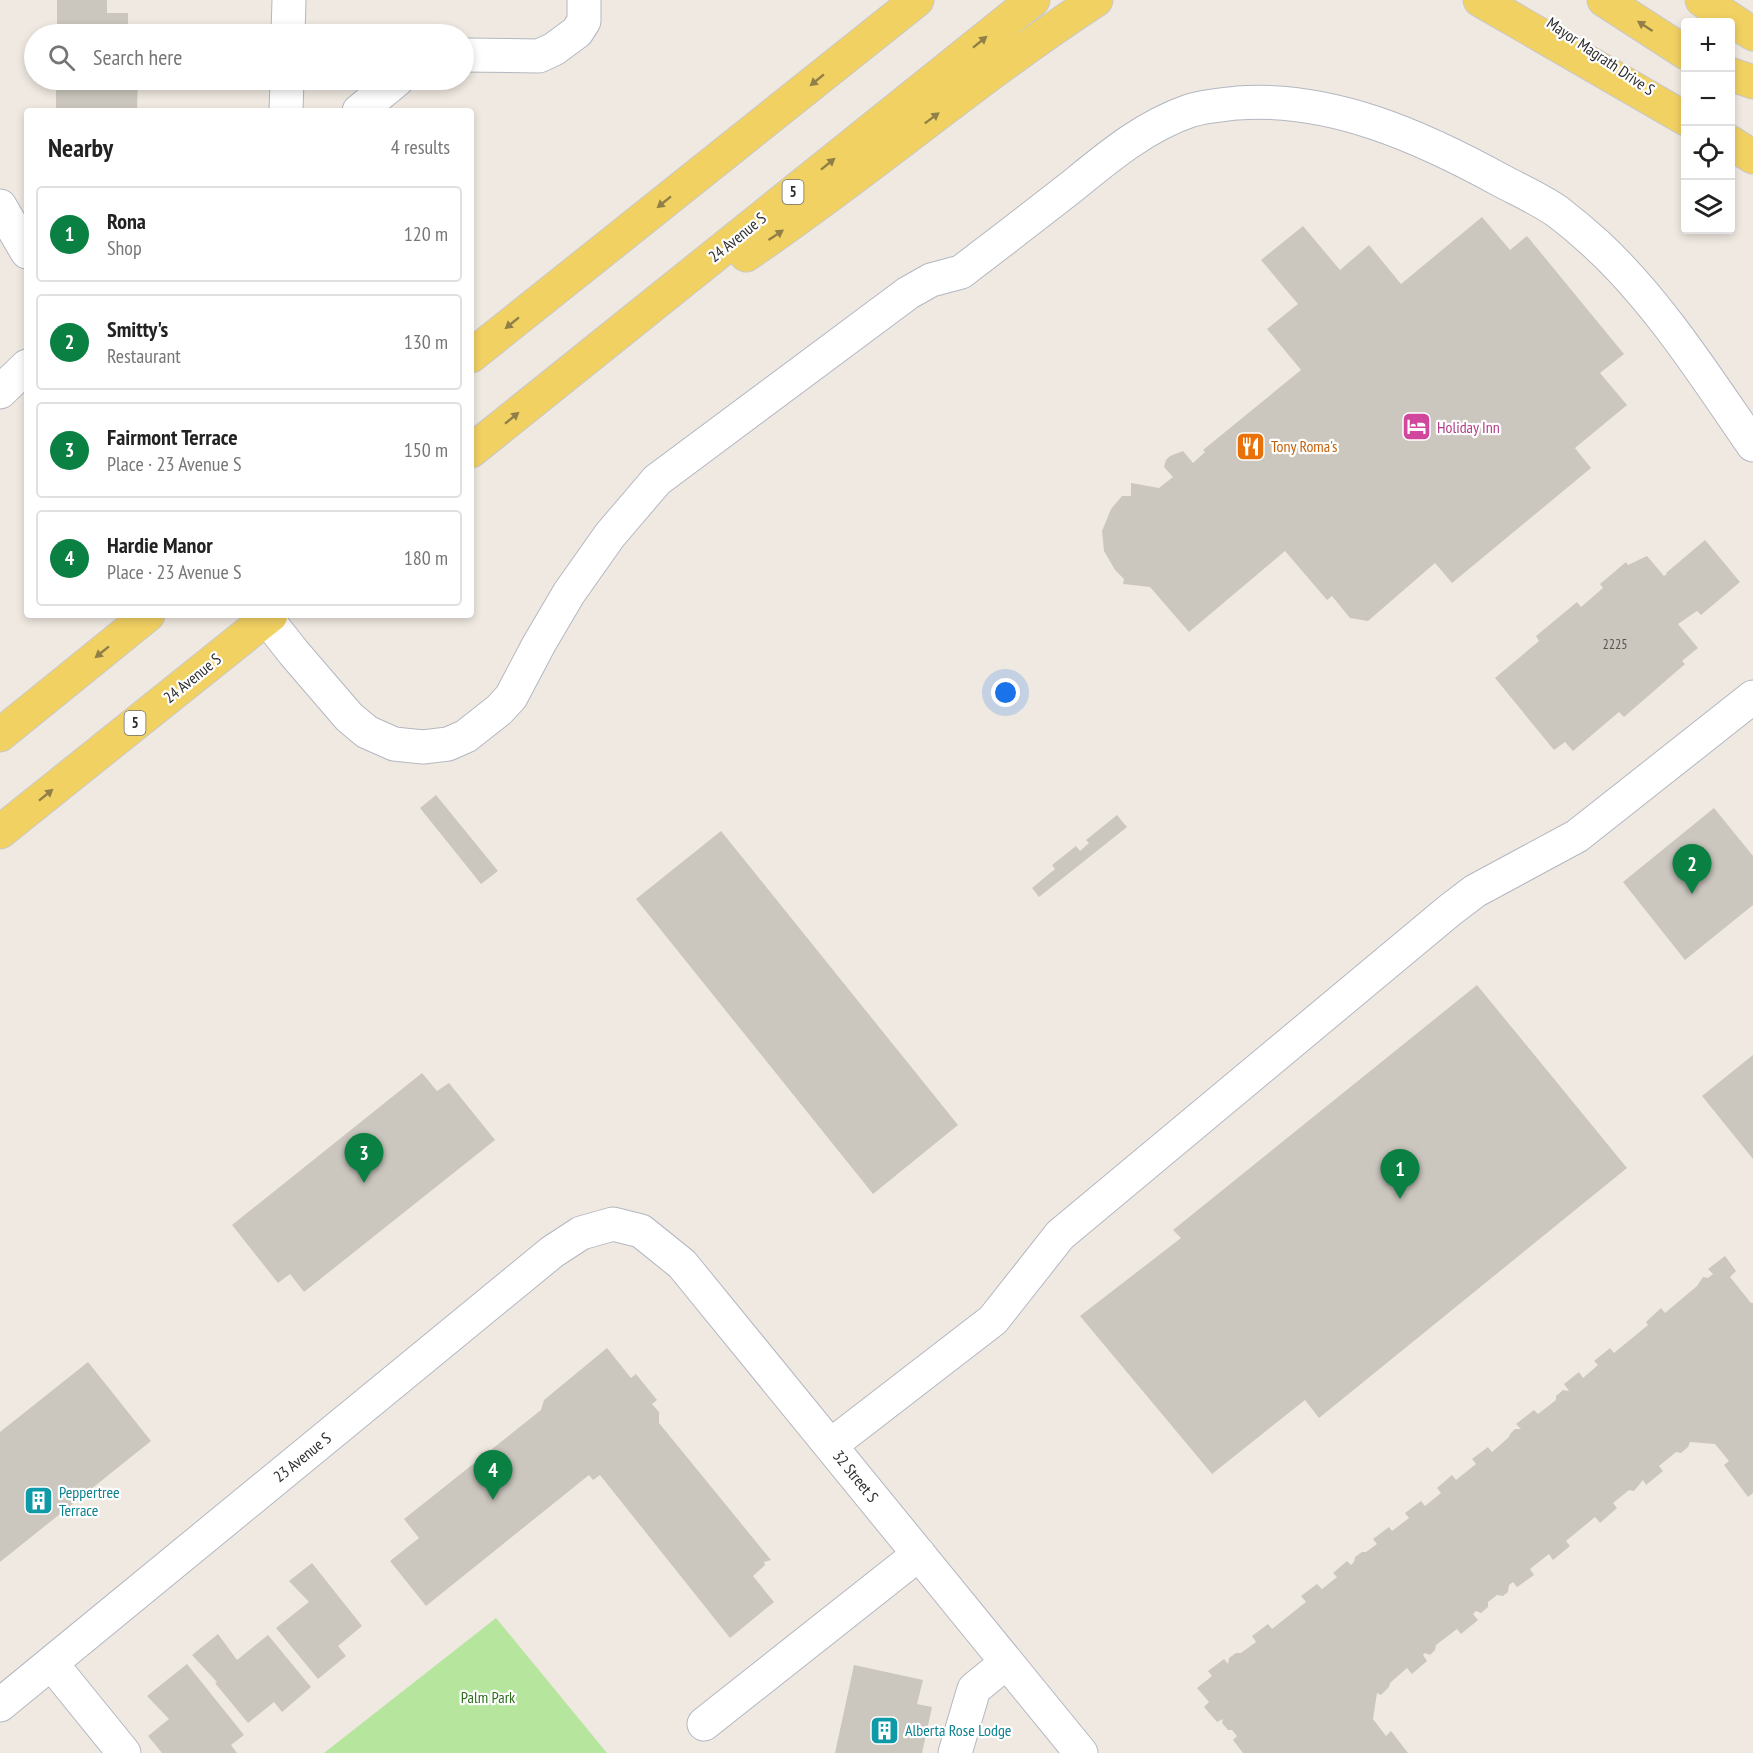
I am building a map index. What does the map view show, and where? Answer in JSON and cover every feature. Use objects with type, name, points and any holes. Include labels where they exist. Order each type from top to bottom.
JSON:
[{"type":"main road","points":[[863,44],[891,0]]},
{"type":"main road","points":[[474,354],[917,0]]},
{"type":"main road","name":"24 Avenue S","points":[[474,449],[1033,0]]},
{"type":"main road","points":[[553,385],[798,219],[1040,37],[1096,0]]},
{"type":"main road","points":[[1480,0],[1681,116]]},
{"type":"main road","name":"Mayor Magrath Drive S","points":[[1517,0],[1681,109]]},
{"type":"main road","points":[[1604,0],[1681,50]]},
{"type":"main road","points":[[1702,0],[1753,34]]},
{"type":"main road","points":[[1736,0],[1753,12]]},
{"type":"main road","points":[[1735,75],[1753,82]]},
{"type":"main road","points":[[1735,146],[1753,158]]},
{"type":"main road","points":[[0,735],[144,618]]},
{"type":"main road","name":"24 Avenue S","points":[[0,832],[265,618]]},
{"type":"street","points":[[288,24],[289,0]]},
{"type":"street","points":[[474,56],[539,56],[554,49],[577,32],[584,21],[584,0]]},
{"type":"street","points":[[286,108],[287,90]]},
{"type":"street","points":[[363,108],[385,90]]},
{"type":"street","points":[[268,618],[294,653],[349,717],[368,732],[394,744],[423,747],[448,744],[466,736],[499,710],[511,697],[569,592],[610,535],[657,480],[908,293],[931,280],[961,272],[1145,130],[1192,110],[1222,105],[1250,102],[1286,103],[1320,109],[1383,126],[1414,137],[1450,154],[1557,212],[1596,244],[1632,281],[1695,360],[1753,445]]},
{"type":"street","points":[[0,206],[24,247]]},
{"type":"street","points":[[0,392],[24,369]]},
{"type":"street","points":[[831,1445],[993,1320],[1060,1235],[1450,910],[1475,891],[1577,836],[1753,697]]},
{"type":"street","name":"32 Street S","points":[[613,1224],[641,1231],[682,1264],[1081,1753]]},
{"type":"street","name":"23 Avenue S","points":[[0,1705],[552,1252],[581,1233],[613,1224]]},
{"type":"street","points":[[704,1724],[919,1554]]},
{"type":"street","points":[[955,1753],[974,1689],[1007,1662]]},
{"type":"street","points":[[51,1663],[124,1753]]},
{"type":"green space","name":"Palm Park","points":[[496,1618],[607,1753],[324,1753]]},
{"type":"building","points":[[57,0],[107,0],[107,13],[128,13],[128,24],[57,24]]},
{"type":"building","points":[[56,90],[138,90],[137,108],[56,108]]},
{"type":"building","name":"Holiday Inn","points":[[1482,217],[1510,250],[1527,236],[1624,354],[1600,373],[1627,405],[1575,448],[1591,468],[1452,583],[1435,563],[1368,621],[1350,618],[1332,596],[1327,600],[1285,551],[1189,632],[1150,587],[1123,584],[1124,579],[1115,570],[1104,551],[1102,531],[1111,509],[1122,496],[1131,496],[1131,483],[1159,488],[1173,477],[1164,467],[1170,456],[1183,451],[1193,463],[1205,452],[1203,450],[1301,370],[1267,329],[1298,304],[1261,260],[1303,226],[1340,270],[1369,245],[1401,284]]},
{"type":"building","points":[[1705,540],[1740,582],[1701,615],[1697,611],[1678,624],[1698,648],[1682,661],[1685,664],[1624,717],[1619,712],[1573,751],[1565,742],[1554,750],[1495,678],[1539,641],[1536,636],[1577,602],[1581,607],[1603,588],[1600,584],[1626,562],[1628,565],[1647,556],[1664,576]]},
{"type":"building","points":[[436,795],[498,871],[481,884],[420,808]]},
{"type":"building","points":[[1714,808],[1753,856],[1753,905],[1685,960],[1623,882]]},
{"type":"building","points":[[1117,815],[1127,827],[1039,897],[1032,888],[1055,869],[1052,865],[1076,846],[1080,851],[1089,843],[1086,840]]},
{"type":"building","points":[[721,831],[958,1125],[873,1194],[636,899]]},
{"type":"building","points":[[1477,985],[1627,1168],[1319,1418],[1305,1400],[1212,1474],[1080,1316],[1181,1238],[1173,1230]]},
{"type":"building","points":[[1753,1055],[1753,1159],[1702,1096]]},
{"type":"building","points":[[422,1073],[437,1091],[449,1083],[495,1140],[304,1292],[290,1274],[278,1283],[232,1225]]},
{"type":"building","points":[[1725,1256],[1736,1271],[1730,1277],[1753,1303],[1753,1493],[1748,1497],[1724,1465],[1729,1461],[1715,1444],[1690,1442],[1681,1453],[1676,1452],[1659,1466],[1663,1471],[1646,1485],[1643,1480],[1634,1491],[1629,1490],[1613,1503],[1617,1508],[1600,1523],[1595,1517],[1566,1541],[1570,1546],[1553,1560],[1549,1554],[1530,1569],[1534,1575],[1517,1587],[1513,1582],[1503,1596],[1497,1595],[1488,1602],[1488,1607],[1481,1613],[1476,1611],[1473,1614],[1478,1620],[1461,1634],[1457,1629],[1436,1645],[1430,1655],[1425,1653],[1423,1655],[1427,1661],[1412,1674],[1407,1668],[1390,1683],[1381,1695],[1377,1693],[1373,1719],[1386,1736],[1391,1731],[1408,1753],[1243,1753],[1233,1740],[1237,1736],[1222,1723],[1223,1719],[1217,1722],[1204,1707],[1209,1702],[1197,1688],[1212,1676],[1208,1671],[1224,1659],[1228,1664],[1229,1658],[1236,1653],[1241,1653],[1256,1642],[1252,1636],[1268,1624],[1272,1629],[1306,1602],[1301,1596],[1317,1584],[1322,1589],[1337,1577],[1333,1573],[1347,1561],[1351,1565],[1355,1557],[1377,1544],[1373,1539],[1389,1527],[1392,1531],[1409,1518],[1405,1513],[1421,1501],[1425,1506],[1441,1493],[1437,1488],[1452,1475],[1456,1480],[1476,1464],[1472,1459],[1488,1447],[1492,1452],[1515,1429],[1521,1429],[1516,1424],[1534,1410],[1538,1414],[1556,1400],[1556,1396],[1563,1390],[1569,1391],[1564,1384],[1579,1372],[1583,1378],[1598,1365],[1594,1361],[1610,1348],[1614,1353],[1648,1325],[1646,1322],[1661,1308],[1665,1313],[1697,1286],[1703,1277],[1708,1278],[1713,1274],[1708,1269]]},
{"type":"building","points":[[607,1348],[631,1378],[636,1374],[657,1400],[652,1404],[659,1412],[659,1423],[771,1560],[764,1562],[765,1565],[753,1576],[774,1602],[730,1638],[600,1475],[593,1480],[589,1475],[426,1606],[390,1561],[419,1538],[404,1519],[541,1410],[544,1400]]},
{"type":"building","name":"Peppertree Terrace","points":[[88,1362],[151,1441],[0,1562],[0,1432]]},
{"type":"building","points":[[312,1563],[362,1626],[338,1646],[346,1656],[318,1679],[276,1628],[309,1602],[289,1581]]},
{"type":"building","points":[[218,1634],[237,1660],[268,1635],[311,1687],[282,1712],[274,1702],[248,1723],[215,1683],[217,1682],[192,1655]]},
{"type":"building","points":[[187,1664],[244,1735],[231,1745],[237,1753],[162,1753],[148,1736],[169,1719],[147,1696]]},
{"type":"building","name":"Alberta Rose Lodge","points":[[854,1665],[923,1680],[917,1704],[932,1707],[922,1753],[835,1753]]},
{"type":"place","name":"Holiday Inn","points":[[1416,427]]},
{"type":"place","name":"Tony Roma's","points":[[1250,446]]},
{"type":"place","name":"Smitty's","points":[[1692,894]]},
{"type":"place","name":"Fairmont Terrace","points":[[364,1183]]},
{"type":"place","name":"Rona","points":[[1400,1199]]},
{"type":"place","name":"Hardie Manor","points":[[493,1500]]},
{"type":"place","name":"Peppertree Terrace","points":[[38,1501]]},
{"type":"place","name":"Alberta Rose Lodge","points":[[884,1730]]}]
